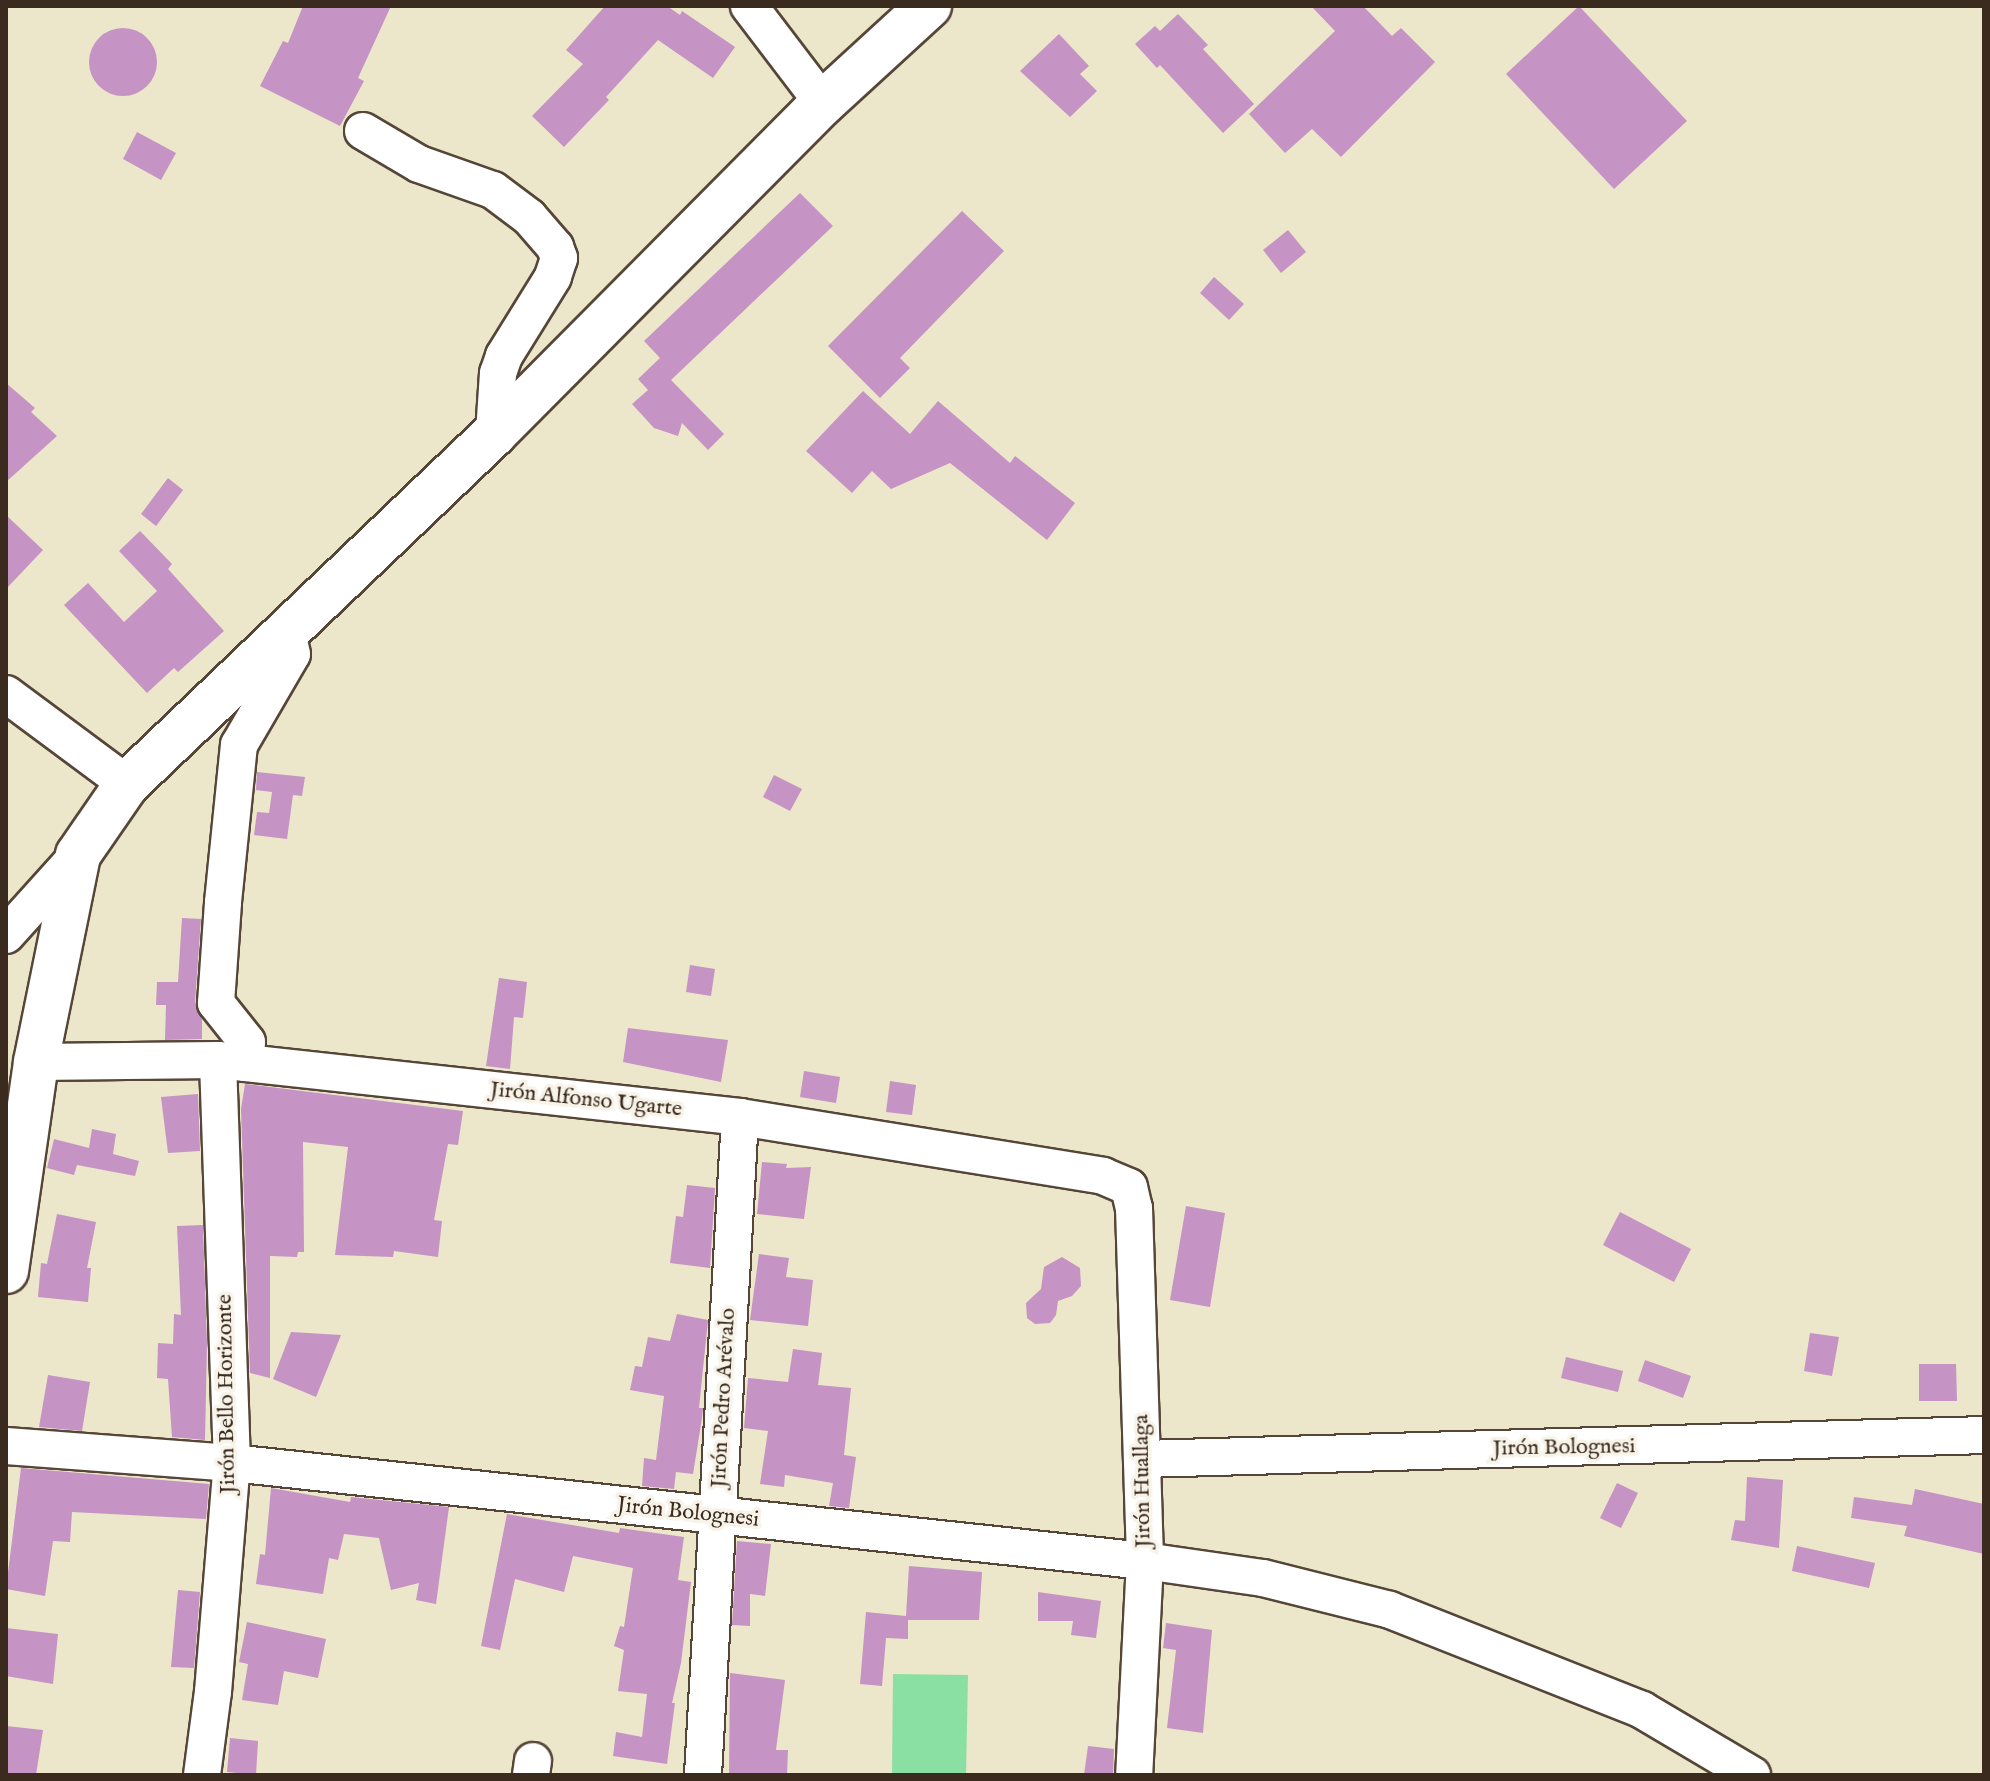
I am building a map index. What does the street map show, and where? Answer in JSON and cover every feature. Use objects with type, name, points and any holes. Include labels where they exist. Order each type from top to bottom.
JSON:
[{"type":"highway","points":[[8,1244],[36,1062],[78,855],[127,784],[286,628],[494,434],[823,103],[929,6]]},
{"type":"street","points":[[749,6],[823,103]]},
{"type":"street","points":[[363,131],[419,164],[493,190],[529,217],[555,247],[559,258],[553,277],[504,356],[498,373],[494,434]]},
{"type":"street","name":"Jirón Bello Horizonte","points":[[202,1775],[213,1692],[232,1463],[231,1062],[247,1042],[216,1003],[223,902],[239,745],[292,654],[286,628]]},
{"type":"street","points":[[6,694],[127,784]]},
{"type":"street","points":[[6,935],[78,855]]},
{"type":"street","name":"Jirón Alfonso Ugarte","points":[[36,1062],[231,1062],[740,1117],[1103,1176],[1129,1187]]},
{"type":"street","name":"Jirón Pedro Arévalo","points":[[703,1775],[740,1117]]},
{"type":"street","name":"Jirón Huallaga","points":[[1129,1187],[1134,1208],[1145,1561],[1134,1775]]},
{"type":"street","name":"Jirón Bolognesi","points":[[1143,1459],[1984,1435]]},
{"type":"street","name":"Jirón Bolognesi","points":[[6,1446],[232,1463],[1145,1561],[1263,1578],[1390,1610],[1642,1710],[1752,1775]]},
{"type":"green space","points":[[893,1674],[968,1675],[966,1775],[892,1775]]},
{"type":"building","points":[[303,6],[391,6],[358,78],[364,81],[340,126],[260,86],[283,41],[288,43]]},
{"type":"building","points":[[605,6],[667,6],[680,15],[682,11],[735,47],[713,78],[658,40],[606,97],[609,100],[564,147],[532,116],[583,64],[566,50]]},
{"type":"building","points":[[1311,6],[1363,6],[1392,36],[1401,28],[1435,62],[1341,157],[1312,129],[1285,153],[1249,114],[1335,31]]},
{"type":"building","points":[[1579,6],[1687,121],[1614,189],[1506,74]]},
{"type":"building","points":[[1178,14],[1208,45],[1203,49],[1254,104],[1223,133],[1160,65],[1157,68],[1135,44],[1155,26],[1160,31]]},
{"type":"building","points":[[123,28],[147,38],[157,62],[147,86],[123,96],[99,86],[89,62],[99,38]]},
{"type":"building","points":[[1059,34],[1089,66],[1080,74],[1097,91],[1070,117],[1020,71]]},
{"type":"building","points":[[137,132],[176,153],[161,180],[123,159]]},
{"type":"building","points":[[800,193],[833,226],[671,380],[724,434],[708,450],[682,423],[678,436],[654,428],[632,404],[648,390],[638,379],[660,358],[644,341]]},
{"type":"building","points":[[962,211],[1004,251],[900,358],[910,368],[880,398],[828,346]]},
{"type":"building","points":[[1288,230],[1306,252],[1281,273],[1263,250]]},
{"type":"building","points":[[1214,277],[1244,304],[1229,320],[1200,293]]},
{"type":"building","points":[[6,383],[35,408],[31,412],[57,436],[6,482]]},
{"type":"building","points":[[863,391],[910,434],[938,401],[1010,463],[1015,456],[1075,503],[1047,540],[950,463],[891,489],[872,471],[852,493],[806,451]]},
{"type":"building","points":[[168,478],[183,490],[156,526],[141,514]]},
{"type":"building","points":[[6,515],[43,550],[6,589]]},
{"type":"building","points":[[140,531],[172,564],[168,569],[224,631],[178,672],[174,668],[147,693],[64,605],[88,583],[124,622],[157,591],[119,551]]},
{"type":"building","points":[[257,772],[305,777],[302,796],[293,795],[287,839],[254,835],[257,812],[269,813],[272,792],[256,790]]},
{"type":"building","points":[[774,775],[802,789],[790,811],[763,797]]},
{"type":"building","points":[[182,918],[201,919],[195,1002],[202,1019],[202,1039],[165,1040],[166,1005],[156,1005],[157,982],[178,982]]},
{"type":"building","points":[[690,965],[715,969],[711,996],[686,992]]},
{"type":"building","points":[[499,978],[527,982],[523,1018],[514,1017],[510,1069],[486,1066]]},
{"type":"building","points":[[628,1028],[728,1040],[721,1082],[623,1062]]},
{"type":"building","points":[[804,1071],[840,1077],[836,1103],[800,1097]]},
{"type":"building","points":[[890,1081],[916,1085],[912,1115],[886,1112]]},
{"type":"building","points":[[245,1084],[463,1111],[458,1145],[448,1144],[434,1220],[442,1221],[438,1257],[394,1251],[393,1257],[335,1255],[348,1147],[303,1142],[304,1252],[298,1252],[297,1257],[270,1256],[270,1378],[250,1373],[241,1109]]},
{"type":"building","points":[[198,1094],[200,1151],[168,1153],[161,1097]]},
{"type":"building","points":[[92,1129],[116,1134],[113,1154],[139,1161],[135,1176],[77,1165],[74,1175],[47,1168],[54,1139],[89,1148]]},
{"type":"building","points":[[762,1162],[787,1164],[786,1168],[811,1167],[804,1219],[757,1214]]},
{"type":"building","points":[[687,1185],[715,1188],[710,1268],[670,1263],[676,1216],[683,1217]]},
{"type":"building","points":[[1186,1206],[1225,1213],[1210,1307],[1170,1300]]},
{"type":"building","points":[[1620,1212],[1691,1249],[1674,1282],[1603,1245]]},
{"type":"building","points":[[57,1214],[96,1222],[87,1268],[91,1268],[88,1302],[38,1297],[41,1263],[47,1264]]},
{"type":"building","points":[[203,1225],[207,1344],[205,1440],[172,1437],[168,1379],[157,1378],[158,1343],[173,1344],[174,1314],[181,1315],[177,1226]]},
{"type":"building","points":[[759,1254],[789,1258],[786,1277],[813,1280],[808,1326],[750,1320]]},
{"type":"building","points":[[1062,1257],[1080,1268],[1081,1286],[1072,1296],[1058,1301],[1056,1315],[1050,1323],[1035,1324],[1027,1318],[1026,1303],[1041,1289],[1044,1267]]},
{"type":"building","points":[[677,1314],[708,1320],[699,1408],[703,1408],[693,1474],[676,1472],[674,1489],[642,1486],[644,1458],[656,1460],[664,1396],[630,1390],[635,1366],[642,1367],[648,1337],[670,1341]]},
{"type":"building","points":[[291,1332],[341,1335],[316,1397],[273,1379]]},
{"type":"building","points":[[1810,1333],[1839,1337],[1832,1376],[1804,1371]]},
{"type":"building","points":[[793,1349],[822,1353],[818,1385],[851,1388],[844,1455],[856,1457],[849,1508],[829,1506],[833,1483],[785,1475],[784,1487],[760,1484],[768,1431],[744,1428],[748,1378],[788,1382]]},
{"type":"building","points":[[1566,1357],[1623,1371],[1618,1392],[1561,1378]]},
{"type":"building","points":[[1645,1360],[1691,1376],[1683,1398],[1638,1381]]},
{"type":"building","points":[[1919,1364],[1956,1364],[1957,1401],[1919,1401]]},
{"type":"building","points":[[48,1375],[90,1382],[82,1431],[39,1427]]},
{"type":"building","points":[[21,1468],[209,1484],[206,1519],[72,1512],[70,1542],[53,1541],[45,1596],[6,1589]]},
{"type":"building","points":[[1747,1477],[1783,1480],[1779,1548],[1731,1540],[1735,1520],[1745,1521]]},
{"type":"building","points":[[1617,1483],[1638,1493],[1621,1528],[1600,1518]]},
{"type":"building","points":[[271,1488],[350,1502],[351,1497],[449,1507],[436,1604],[416,1600],[419,1583],[391,1590],[379,1538],[344,1534],[338,1560],[329,1558],[323,1594],[256,1584],[260,1554],[265,1555]]},
{"type":"building","points":[[1915,1489],[1984,1504],[1984,1554],[1904,1536],[1907,1526],[1851,1518],[1854,1497],[1912,1505]]},
{"type":"building","points":[[507,1514],[619,1533],[620,1528],[684,1537],[678,1580],[691,1582],[681,1663],[672,1703],[675,1703],[667,1764],[613,1756],[616,1732],[642,1737],[647,1694],[618,1691],[624,1650],[614,1646],[620,1626],[624,1627],[633,1568],[573,1556],[564,1592],[515,1579],[500,1650],[481,1646]]},
{"type":"building","points":[[737,1541],[771,1544],[765,1596],[750,1594],[750,1626],[732,1625]]},
{"type":"building","points":[[1797,1546],[1875,1563],[1869,1588],[1792,1571]]},
{"type":"building","points":[[909,1566],[982,1572],[979,1620],[908,1620],[908,1639],[886,1638],[882,1686],[860,1684],[866,1612],[906,1616]]},
{"type":"building","points":[[178,1590],[200,1592],[194,1668],[171,1667]]},
{"type":"building","points":[[1038,1592],[1101,1601],[1096,1638],[1071,1635],[1073,1621],[1038,1621]]},
{"type":"building","points":[[247,1622],[326,1639],[318,1678],[284,1671],[278,1705],[242,1700],[248,1664],[239,1662]]},
{"type":"building","points":[[1166,1623],[1212,1630],[1203,1733],[1167,1728],[1176,1650],[1163,1648]]},
{"type":"building","points":[[6,1628],[58,1634],[53,1684],[6,1676]]},
{"type":"building","points":[[730,1673],[785,1680],[776,1750],[788,1750],[787,1775],[729,1775]]},
{"type":"building","points":[[6,1726],[43,1730],[36,1775],[6,1775]]},
{"type":"building","points":[[230,1738],[258,1741],[256,1775],[227,1772]]},
{"type":"building","points":[[1088,1746],[1114,1749],[1113,1775],[1084,1775]]}]
